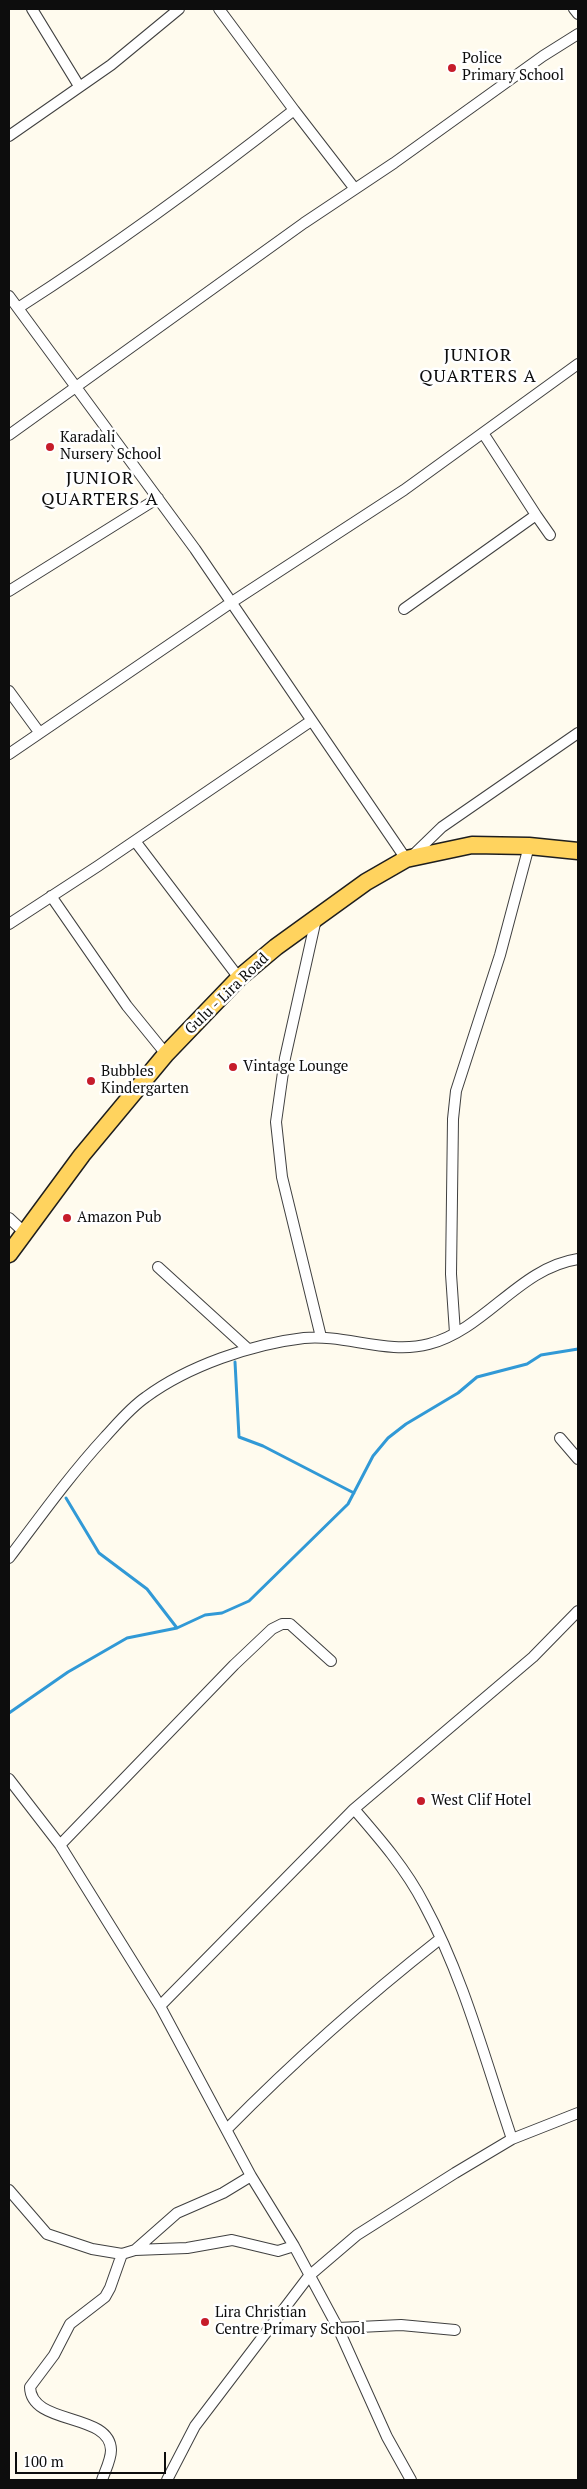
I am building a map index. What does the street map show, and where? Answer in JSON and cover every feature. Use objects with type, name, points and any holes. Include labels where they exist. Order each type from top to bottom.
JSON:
[{"type":"main road","name":"Gulu - Lira Road","points":[[9,1254],[82,1155],[166,1054],[239,978],[276,947],[316,920],[366,882],[409,858],[472,845],[529,846],[578,851]]},
{"type":"street","points":[[32,9],[79,86]]},
{"type":"street","points":[[9,136],[111,65],[179,9]]},
{"type":"street","points":[[219,9],[355,189]]},
{"type":"street","points":[[574,9],[578,14]]},
{"type":"street","points":[[9,435],[542,56],[578,34]]},
{"type":"street","points":[[18,308],[93,258],[242,151],[294,110]]},
{"type":"street","points":[[9,296],[78,387],[158,498],[409,858],[442,828],[578,733]]},
{"type":"street","points":[[9,754],[232,602],[404,490],[578,364]]},
{"type":"street","points":[[483,432],[550,535]]},
{"type":"street","points":[[9,592],[158,498]]},
{"type":"street","points":[[404,609],[536,515]]},
{"type":"street","points":[[9,691],[39,732]]},
{"type":"street","points":[[9,924],[135,841],[311,720]]},
{"type":"street","points":[[135,841],[239,978]]},
{"type":"street","points":[[455,1333],[451,1274],[453,1119],[456,1091],[500,955],[529,846]]},
{"type":"street","points":[[51,896],[127,1006],[166,1054]]},
{"type":"street","points":[[316,920],[285,1058],[276,1122],[282,1177],[322,1337]]},
{"type":"street","points":[[9,1218],[25,1233]]},
{"type":"street","points":[[9,1558],[84,1460],[130,1410],[166,1384],[190,1372],[248,1349],[303,1338],[322,1337],[413,1346],[429,1344],[455,1333],[486,1314],[545,1270],[578,1258]]},
{"type":"street","points":[[158,1267],[248,1349]]},
{"type":"street","points":[[560,1438],[578,1459]]},
{"type":"street","points":[[160,2006],[354,1809],[533,1657],[578,1611]]},
{"type":"street","points":[[60,1845],[234,1665],[272,1629],[282,1624],[290,1624],[331,1661]]},
{"type":"street","points":[[9,1779],[60,1845],[160,2006],[228,2129],[251,2176],[294,2246],[338,2328],[387,2437],[411,2480]]},
{"type":"street","points":[[354,1809],[384,1844],[424,1904],[464,1992],[512,2139]]},
{"type":"street","points":[[228,2129],[280,2075],[362,2000],[440,1938]]},
{"type":"street","points":[[167,2480],[195,2426],[309,2276],[357,2235],[512,2139],[578,2112]]},
{"type":"street","points":[[135,2250],[176,2213],[223,2193],[251,2176]]},
{"type":"street","points":[[9,2190],[47,2234],[92,2249],[122,2254],[135,2250],[188,2248],[232,2240],[278,2251],[294,2246]]},
{"type":"street","points":[[102,2480],[110,2458],[110,2443],[106,2436],[84,2423],[51,2412],[38,2404],[33,2398],[30,2386],[54,2355],[70,2324],[105,2297],[122,2254]]},
{"type":"street","points":[[338,2328],[401,2325],[455,2330]]},
{"type":"waterway","points":[[9,1713],[68,1672],[127,1638],[177,1628],[205,1615],[222,1613],[249,1601],[348,1504],[373,1456],[388,1438],[406,1424],[458,1393],[477,1377],[527,1364],[541,1355],[578,1349]]},
{"type":"waterway","points":[[235,1362],[239,1437],[263,1446],[354,1493]]},
{"type":"waterway","points":[[66,1498],[99,1553],[147,1589],[177,1628]]},
{"type":"place","name":"Police Primary School","points":[[452,68]]},
{"type":"place","name":"Karadali Nursery School","points":[[50,447]]},
{"type":"place","name":"Vintage Lounge","points":[[233,1067]]},
{"type":"place","name":"Bubbles Kindergarten","points":[[91,1081]]},
{"type":"place","name":"Amazon Pub","points":[[67,1218]]},
{"type":"place","name":"West Clif Hotel","points":[[421,1801]]},
{"type":"place","name":"Lira Christian Centre Primary School","points":[[205,2322]]},
{"type":"district","name":"JUNIOR QUARTERS A","points":[[478,366]]},
{"type":"district","name":"JUNIOR QUARTERS A","points":[[100,489]]}]
